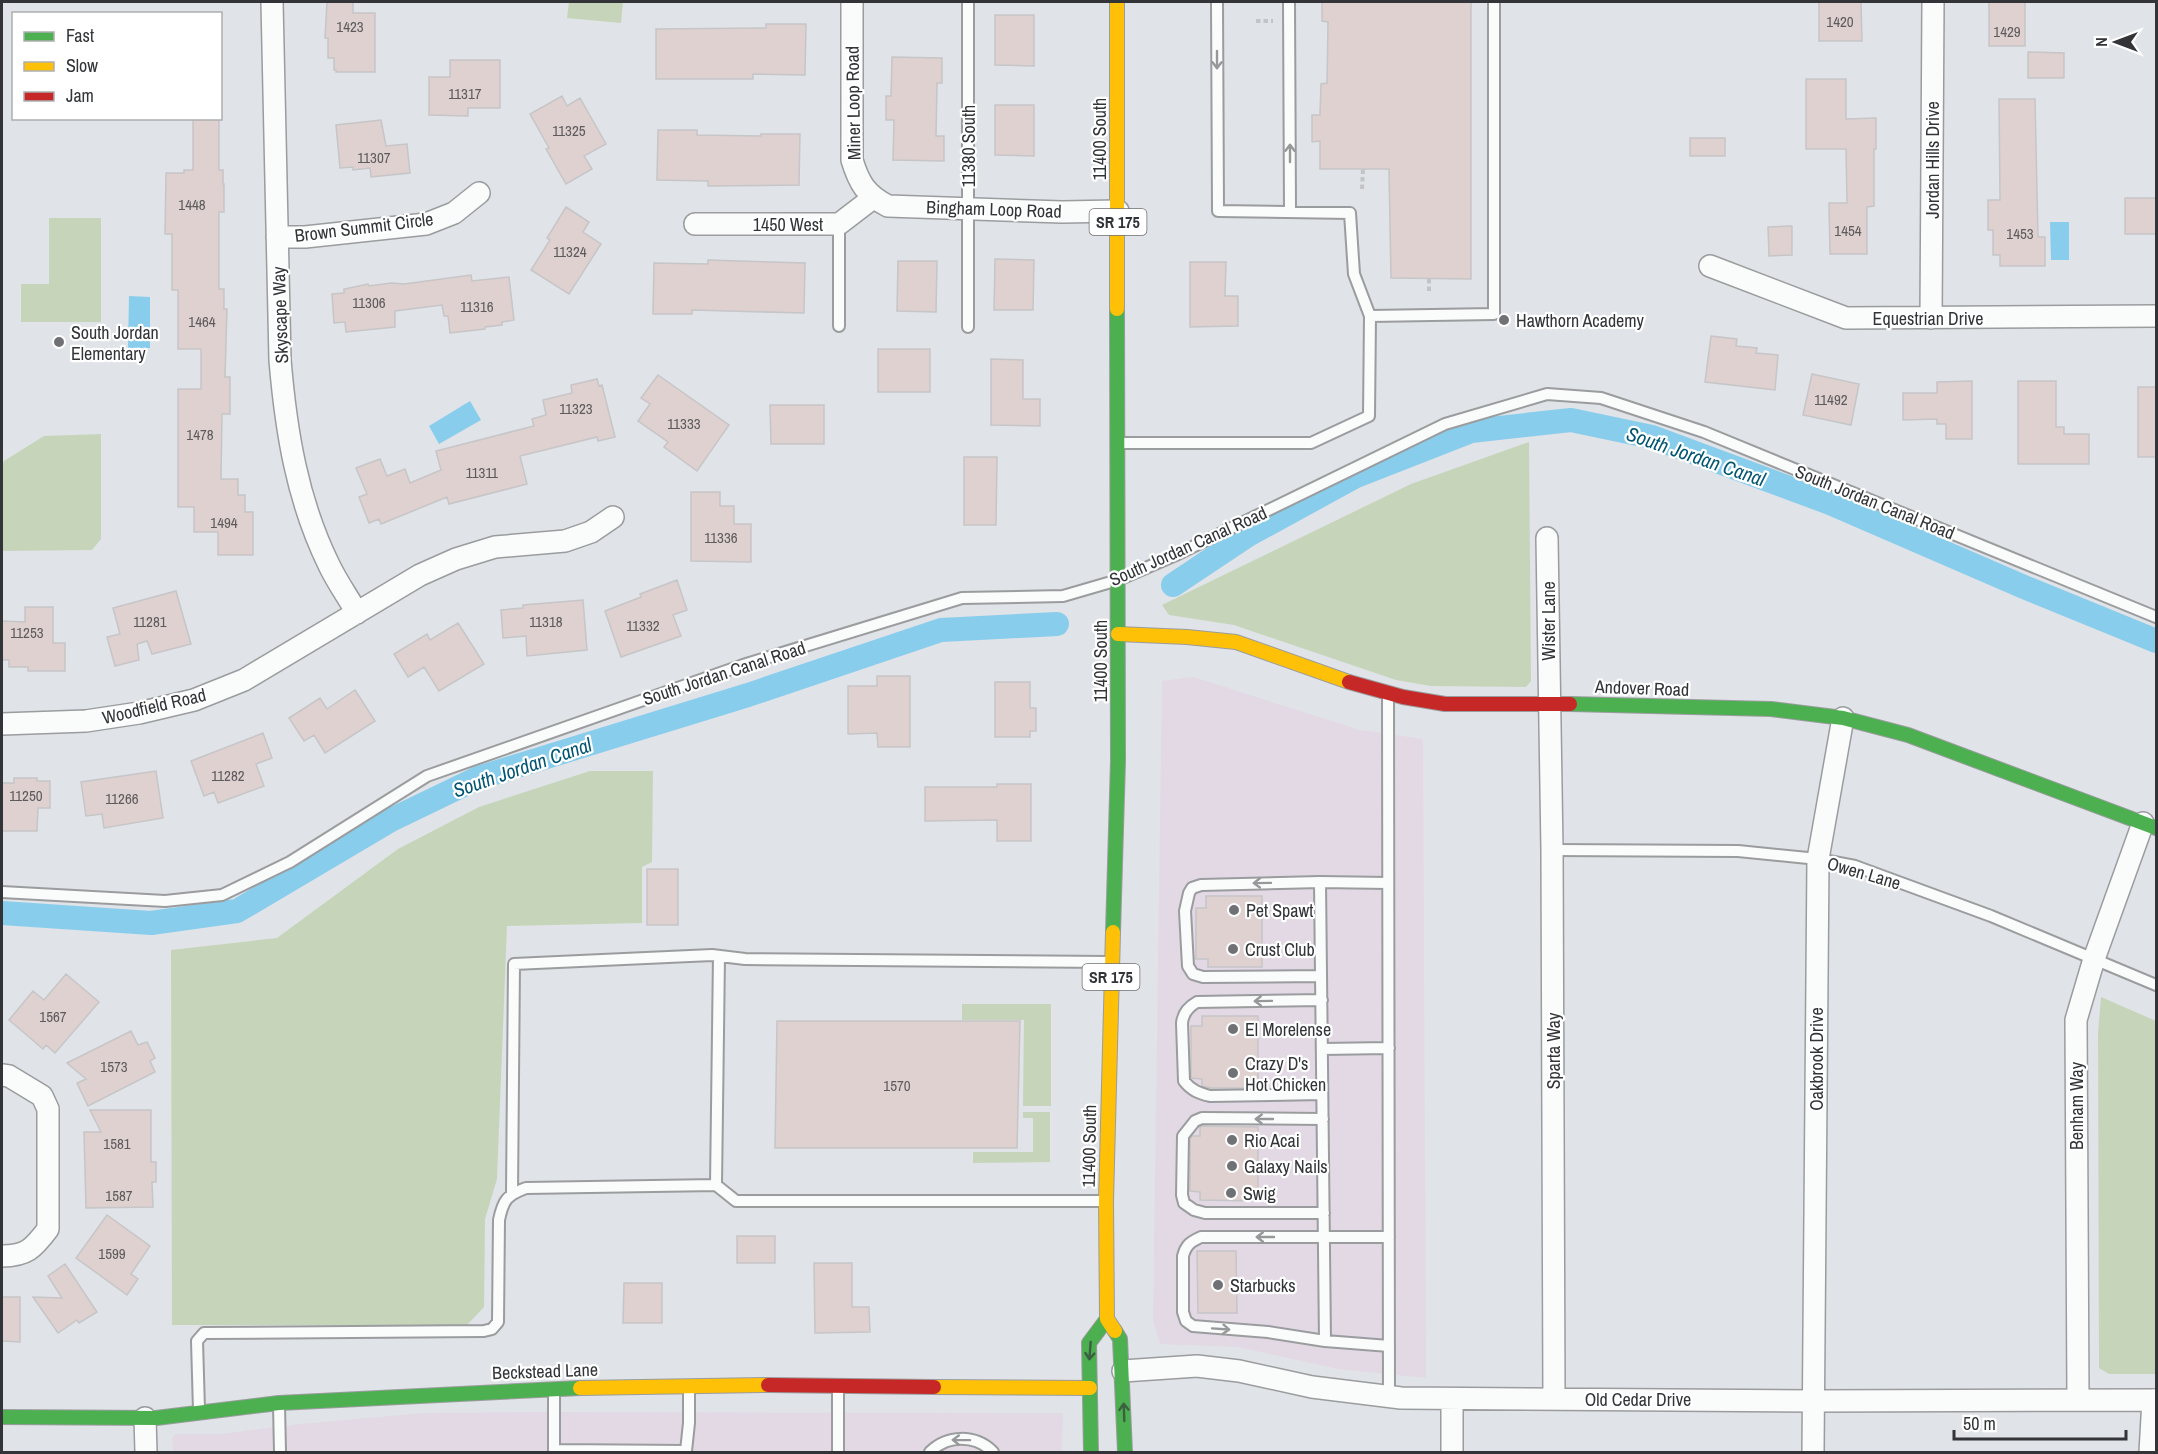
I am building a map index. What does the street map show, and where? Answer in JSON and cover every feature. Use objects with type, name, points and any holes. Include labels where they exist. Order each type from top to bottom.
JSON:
[{"type":"street","name":"Skyscape Way","points":[[272,2],[280,360],[284,411],[296,476],[310,521],[329,566],[357,613]]},
{"type":"street","name":"Miner Loop Road","points":[[852,2],[852,160],[857,179],[873,198]]},
{"type":"street","name":"11400 South","points":[[1117,2],[1118,761],[1106,1201],[1107,1319],[1120,1339],[1125,1452]]},
{"type":"street","name":"Jordan Hills Drive","points":[[1931,318],[1933,2]]},
{"type":"street","name":"Brown Summit Circle","points":[[277,237],[305,237],[426,224],[454,213],[478,193]]},
{"type":"street","name":"Bingham Loop Road","points":[[873,198],[888,206],[1062,212],[1118,211]]},
{"type":"street","name":"1450 West","points":[[695,224],[839,224],[873,198]]},
{"type":"street","name":"Equestrian Drive","points":[[1710,266],[1846,318],[2157,316]]},
{"type":"street","name":"Woodfield Road","points":[[2,724],[86,721],[139,714],[194,700],[244,680],[420,575],[456,559],[495,547],[565,541],[591,532],[613,517]]},
{"type":"street","name":"Wister Lane","points":[[1547,538],[1548,703]]},
{"type":"street","name":"Andover Road","points":[[1118,634],[1236,642],[1339,679],[1445,704],[1548,703],[1771,709],[1842,718],[1908,735],[2150,826]]},
{"type":"street","name":"Sparta Way","points":[[1548,703],[1552,850],[1554,1399]]},
{"type":"street","name":"Oakbrook Drive","points":[[1813,1452],[1818,860],[1842,718]]},
{"type":"street","name":"Benham Way","points":[[2078,1400],[2076,1020],[2094,959],[2150,826]]},
{"type":"street","points":[[2,1075],[9,1076],[42,1096],[48,1109],[48,1229],[37,1243],[18,1256],[2,1256]]},
{"type":"street","points":[[1092,1452],[1089,1343],[1107,1319]]},
{"type":"street","name":"Old Cedar Drive","points":[[1123,1371],[1197,1366],[1239,1371],[1312,1387],[1389,1397],[1452,1400],[2155,1400]]},
{"type":"street","name":"Beckstead Lane","points":[[2,1417],[145,1418],[279,1403],[554,1388],[838,1385],[1090,1388]]},
{"type":"street","points":[[1452,1400],[1452,1452]]},
{"type":"street","points":[[2150,1452],[2155,1400]]},
{"type":"street","points":[[145,1418],[146,1452]]},
{"type":"lane","name":"11380 South","points":[[968,2],[968,327]]},
{"type":"lane","points":[[1118,443],[1311,443],[1369,416],[1370,316],[1354,274],[1350,213],[1218,211],[1217,2]]},
{"type":"lane","points":[[1288,2],[1290,211]]},
{"type":"lane","points":[[1370,316],[1494,314],[1494,2]]},
{"type":"lane","points":[[839,224],[839,326]]},
{"type":"lane","name":"South Jordan Canal Road","points":[[2,892],[165,901],[222,895],[290,862],[427,776],[743,665],[962,598],[1063,596],[1118,580],[1178,554],[1445,424],[1547,394],[1601,398],[1704,432],[2157,616]]},
{"type":"lane","points":[[1388,692],[1389,1397]]},
{"type":"lane","name":"Owen Lane","points":[[1552,850],[1738,851],[1855,866],[1991,916],[2157,985]]},
{"type":"lane","points":[[1320,882],[1325,1341]]},
{"type":"lane","points":[[1321,976],[1203,977],[1194,974],[1188,966],[1185,911],[1188,893],[1192,888],[1201,885],[1388,883]]},
{"type":"lane","points":[[716,1185],[719,956]]},
{"type":"lane","points":[[512,1193],[514,964],[719,956],[745,959],[1111,962]]},
{"type":"lane","points":[[1322,1000],[1197,1002],[1190,1006],[1183,1015],[1182,1023],[1184,1081],[1197,1093],[1210,1096],[1322,1094]]},
{"type":"lane","points":[[1322,1049],[1389,1048]]},
{"type":"lane","points":[[1323,1119],[1202,1118],[1195,1121],[1183,1136],[1182,1195],[1184,1203],[1194,1210],[1205,1213],[1324,1213]]},
{"type":"lane","points":[[199,1413],[197,1341],[204,1333],[484,1331],[492,1329],[498,1322],[499,1220],[502,1205],[512,1193],[526,1188],[716,1185],[736,1201],[1106,1201]]},
{"type":"lane","points":[[1389,1237],[1201,1237],[1191,1241],[1185,1247],[1183,1256],[1183,1312],[1186,1322],[1193,1326],[1389,1346]]},
{"type":"lane","points":[[554,1388],[554,1450],[686,1451],[689,1385]]},
{"type":"lane","points":[[838,1385],[838,1452]]},
{"type":"lane","points":[[279,1403],[280,1452]]},
{"type":"lane","points":[[930,1452],[936,1446],[954,1438],[974,1440],[993,1452]]},
{"type":"path","points":[[1362,189],[1363,169]]},
{"type":"path","points":[[1429,279],[1429,293]]},
{"type":"shaded area","points":[[1193,677],[1360,730],[1423,739],[1426,1378],[1338,1369],[1238,1347],[1160,1344],[1153,1320],[1162,681]]},
{"type":"shaded area","points":[[424,1413],[1063,1413],[1062,1452],[173,1452],[172,1437],[176,1434],[221,1434],[300,1424]]},
{"type":"green space","points":[[569,2],[623,2],[621,23],[567,18]]},
{"type":"green space","points":[[49,218],[101,218],[101,322],[21,322],[21,284],[49,284]]},
{"type":"green space","points":[[101,434],[101,539],[92,550],[2,551],[2,466],[4,461],[44,436]]},
{"type":"green space","points":[[1529,442],[1531,681],[1526,687],[1431,686],[1396,680],[1234,625],[1169,615],[1162,605],[1411,484]]},
{"type":"green space","points":[[590,771],[653,771],[652,862],[642,867],[642,923],[507,926],[497,1179],[485,1219],[484,1307],[467,1325],[172,1325],[171,950],[277,938],[398,849],[479,807]]},
{"type":"green space","points":[[2101,997],[2156,1021],[2156,1374],[2109,1374],[2099,1368],[2098,1033]]},
{"type":"green space","points":[[962,1004],[1051,1004],[1051,1106],[1023,1106],[1024,1020],[962,1020]]},
{"type":"green space","points":[[1023,1112],[1050,1112],[1050,1162],[973,1163],[973,1152],[1033,1152],[1033,1118],[1023,1118]]},
{"type":"water","points":[[2050,222],[2069,222],[2069,260],[2051,260]]},
{"type":"water","points":[[129,296],[150,297],[150,348],[128,348]]},
{"type":"water","points":[[470,401],[481,420],[439,444],[429,426]]},
{"type":"building","points":[[327,2],[353,2],[353,13],[375,13],[375,72],[336,72],[334,70],[334,58],[328,58],[328,38],[325,38]]},
{"type":"building","points":[[1322,2],[1471,2],[1471,279],[1391,278],[1389,169],[1320,169],[1320,141],[1312,142],[1312,115],[1320,115],[1321,84],[1327,83],[1328,22],[1322,21]]},
{"type":"building","points":[[1819,2],[1861,2],[1862,41],[1819,41]]},
{"type":"building","points":[[1989,2],[2025,2],[2025,46],[1989,46]]},
{"type":"building","points":[[995,15],[1034,15],[1034,66],[995,65]]},
{"type":"building","points":[[766,24],[806,24],[805,75],[753,74],[753,79],[656,79],[656,29],[766,28]]},
{"type":"building","points":[[2028,52],[2064,53],[2064,78],[2028,78]]},
{"type":"building","points":[[892,57],[942,58],[942,83],[937,83],[936,136],[944,136],[944,161],[893,160],[894,120],[886,120],[886,96],[891,96]]},
{"type":"building","points":[[450,60],[500,60],[500,108],[468,108],[468,116],[429,115],[429,77],[450,77]]},
{"type":"building","points":[[1806,79],[1846,79],[1846,119],[1876,118],[1874,206],[1867,207],[1867,254],[1830,254],[1829,203],[1847,203],[1846,149],[1806,149]]},
{"type":"building","points":[[562,96],[567,106],[580,98],[606,144],[584,156],[592,169],[566,184],[530,114]]},
{"type":"building","points":[[1999,99],[2035,99],[2038,237],[2045,237],[2045,266],[2000,266],[2000,255],[1993,255],[1993,230],[1988,230],[1988,200],[2000,200]]},
{"type":"building","points":[[995,105],[1034,105],[1034,156],[995,155]]},
{"type":"building","points":[[193,120],[219,120],[219,170],[223,170],[224,212],[219,212],[219,289],[224,289],[224,309],[227,309],[225,377],[230,377],[230,414],[222,414],[221,479],[238,479],[238,495],[245,495],[245,512],[253,512],[253,555],[218,555],[218,532],[194,532],[194,507],[178,507],[178,389],[201,389],[201,349],[178,349],[178,290],[172,290],[172,234],[165,234],[166,173],[184,173],[184,170],[193,170]]},
{"type":"building","points":[[381,120],[386,146],[407,144],[410,173],[371,177],[370,168],[353,170],[353,167],[340,168],[336,125]]},
{"type":"building","points":[[658,130],[697,130],[697,135],[800,134],[799,185],[708,186],[708,181],[657,180]]},
{"type":"building","points":[[1690,138],[1725,138],[1725,156],[1690,156]]},
{"type":"building","points":[[2125,198],[2157,198],[2157,234],[2125,234]]},
{"type":"building","points":[[566,207],[589,222],[583,232],[601,244],[569,294],[531,270],[550,240],[547,238]]},
{"type":"building","points":[[1792,226],[1792,255],[1769,256],[1768,227]]},
{"type":"building","points":[[995,259],[1034,260],[1033,310],[994,310]]},
{"type":"building","points":[[708,260],[805,263],[804,313],[692,310],[692,314],[653,314],[654,263],[708,264]]},
{"type":"building","points":[[898,261],[937,261],[936,312],[897,311]]},
{"type":"building","points":[[1190,262],[1226,262],[1225,296],[1238,296],[1238,326],[1190,327]]},
{"type":"building","points":[[471,275],[472,281],[509,277],[514,320],[502,322],[502,325],[485,327],[485,329],[450,333],[448,316],[444,316],[442,305],[395,311],[395,327],[346,332],[345,322],[334,323],[332,294],[344,293],[344,289],[368,284],[369,286],[404,284]]},
{"type":"building","points":[[1711,336],[1737,339],[1736,346],[1757,348],[1756,353],[1778,355],[1775,390],[1705,382]]},
{"type":"building","points":[[878,349],[930,349],[930,392],[878,392]]},
{"type":"building","points":[[991,359],[1023,360],[1023,399],[1040,399],[1040,426],[991,425]]},
{"type":"building","points":[[1812,374],[1859,384],[1851,425],[1803,415]]},
{"type":"building","points":[[658,375],[729,425],[697,471],[664,447],[668,442],[638,421],[650,404],[641,398]]},
{"type":"building","points":[[597,379],[599,386],[602,385],[615,437],[598,441],[597,437],[520,456],[527,484],[449,504],[447,497],[381,524],[379,519],[369,523],[359,497],[367,494],[356,468],[380,459],[387,476],[405,469],[410,483],[441,470],[436,451],[534,426],[532,419],[546,415],[543,400],[572,393],[571,385]]},
{"type":"building","points":[[1972,381],[1972,439],[1946,439],[1946,424],[1937,424],[1937,419],[1903,420],[1903,393],[1937,393],[1937,382]]},
{"type":"building","points":[[2018,381],[2056,381],[2056,427],[2064,427],[2064,434],[2089,434],[2089,464],[2018,464]]},
{"type":"building","points":[[2138,387],[2157,387],[2157,457],[2138,457]]},
{"type":"building","points":[[770,405],[824,405],[824,444],[771,444]]},
{"type":"building","points":[[964,457],[997,457],[996,525],[964,525]]},
{"type":"building","points":[[691,492],[720,492],[720,506],[734,506],[734,524],[751,524],[751,562],[691,561]]},
{"type":"building","points":[[677,580],[687,610],[673,615],[681,636],[621,657],[605,611]]},
{"type":"building","points":[[176,591],[191,644],[152,654],[147,641],[137,644],[139,660],[115,666],[107,637],[120,634],[113,608]]},
{"type":"building","points":[[583,600],[587,650],[527,656],[526,636],[503,638],[501,610],[523,608],[523,605]]},
{"type":"building","points":[[25,607],[53,607],[53,643],[65,643],[65,671],[28,671],[28,667],[9,667],[9,660],[2,660],[2,621],[25,622]]},
{"type":"building","points":[[458,623],[484,664],[439,691],[424,667],[408,677],[394,654],[427,634],[430,640]]},
{"type":"building","points":[[877,676],[910,676],[910,747],[878,747],[877,733],[848,734],[848,686],[877,686]]},
{"type":"building","points":[[995,682],[1030,682],[1030,708],[1036,708],[1036,731],[1030,731],[1030,737],[995,737]]},
{"type":"building","points":[[355,690],[375,721],[325,753],[314,735],[304,741],[289,718],[320,698],[327,709]]},
{"type":"building","points":[[263,733],[272,758],[256,764],[264,786],[218,803],[214,792],[204,796],[191,761]]},
{"type":"building","points":[[156,771],[163,818],[104,828],[102,814],[86,816],[81,782]]},
{"type":"building","points":[[14,778],[37,778],[37,781],[50,781],[50,808],[38,808],[37,831],[2,831],[2,783],[14,783]]},
{"type":"building","points":[[997,784],[1031,784],[1031,841],[997,841],[997,820],[925,821],[925,787],[997,787]]},
{"type":"building","points":[[647,869],[678,869],[678,925],[647,925]]},
{"type":"building","points":[[1206,896],[1262,896],[1262,967],[1208,967],[1208,959],[1196,959],[1196,908],[1206,908]]},
{"type":"building","points":[[66,974],[99,1002],[55,1053],[46,1045],[43,1049],[9,1020],[33,991],[44,1000]]},
{"type":"building","points":[[1202,1016],[1258,1016],[1258,1088],[1211,1088],[1202,1086],[1202,1079],[1191,1078],[1191,1026],[1202,1026]]},
{"type":"building","points":[[777,1021],[1020,1021],[1017,1148],[775,1148]]},
{"type":"building","points":[[131,1031],[138,1045],[147,1042],[155,1058],[150,1061],[155,1072],[88,1106],[77,1083],[86,1079],[67,1063]]},
{"type":"building","points":[[90,1110],[151,1110],[151,1162],[156,1162],[156,1182],[152,1182],[153,1207],[86,1208],[84,1132],[101,1132]]},
{"type":"building","points":[[1202,1126],[1258,1127],[1258,1201],[1200,1200],[1200,1192],[1190,1191],[1190,1139],[1192,1136],[1200,1136]]},
{"type":"building","points":[[107,1215],[150,1246],[131,1274],[138,1279],[127,1295],[76,1258]]},
{"type":"building","points":[[737,1236],[775,1236],[775,1263],[737,1263]]},
{"type":"building","points":[[1197,1251],[1236,1251],[1237,1313],[1198,1313]]},
{"type":"building","points":[[814,1263],[852,1263],[852,1307],[869,1307],[870,1332],[815,1333]]},
{"type":"building","points":[[65,1264],[97,1312],[79,1323],[77,1320],[58,1333],[33,1297],[62,1298],[48,1276]]},
{"type":"building","points":[[624,1283],[662,1283],[662,1323],[623,1323]]},
{"type":"building","points":[[2,1297],[20,1297],[20,1342],[2,1341]]},
{"type":"waterway","name":"South Jordan Canal","points":[[1173,585],[1248,535],[1356,476],[1471,431],[1571,420],[1652,437],[1830,503],[2156,641]]},
{"type":"waterway","name":"South Jordan Canal","points":[[2,913],[151,923],[237,911],[391,820],[478,778],[748,695],[941,630],[1057,624]]},
{"type":"traffic: fast","points":[[1113,932],[1118,761],[1117,309]]},
{"type":"traffic: fast","points":[[1570,704],[1771,709],[1843,718],[1908,735],[2156,828]]},
{"type":"traffic: fast","points":[[1091,1452],[1089,1343],[1107,1319]]},
{"type":"traffic: fast","points":[[1115,1331],[1120,1339],[1125,1452]]},
{"type":"traffic: fast","points":[[2,1417],[156,1418],[279,1403],[580,1388]]},
{"type":"traffic: slow","points":[[1117,2],[1117,309]]},
{"type":"traffic: slow","points":[[1118,634],[1236,642],[1349,682]]},
{"type":"traffic: slow","points":[[1113,932],[1106,1201],[1107,1319],[1115,1331]]},
{"type":"traffic: slow","points":[[580,1388],[768,1385]]},
{"type":"traffic: slow","points":[[934,1387],[1090,1388]]},
{"type":"traffic: jam","points":[[1349,682],[1403,697],[1445,704],[1570,704]]},
{"type":"traffic: jam","points":[[768,1385],[934,1387]]},
{"type":"place","name":"Hawthorn Academy","points":[[1504,320]]},
{"type":"place","name":"South Jordan Elementary","points":[[59,342]]},
{"type":"place","name":"Pet Spawt","points":[[1234,910]]},
{"type":"place","name":"Crust Club","points":[[1233,949]]},
{"type":"place","name":"El Morelense","points":[[1233,1029]]},
{"type":"place","name":"Crazy D's Hot Chicken","points":[[1233,1073]]},
{"type":"place","name":"Rio Acai","points":[[1232,1140]]},
{"type":"place","name":"Galaxy Nails","points":[[1232,1166]]},
{"type":"place","name":"Swig","points":[[1231,1193]]},
{"type":"place","name":"Starbucks","points":[[1218,1285]]}]
